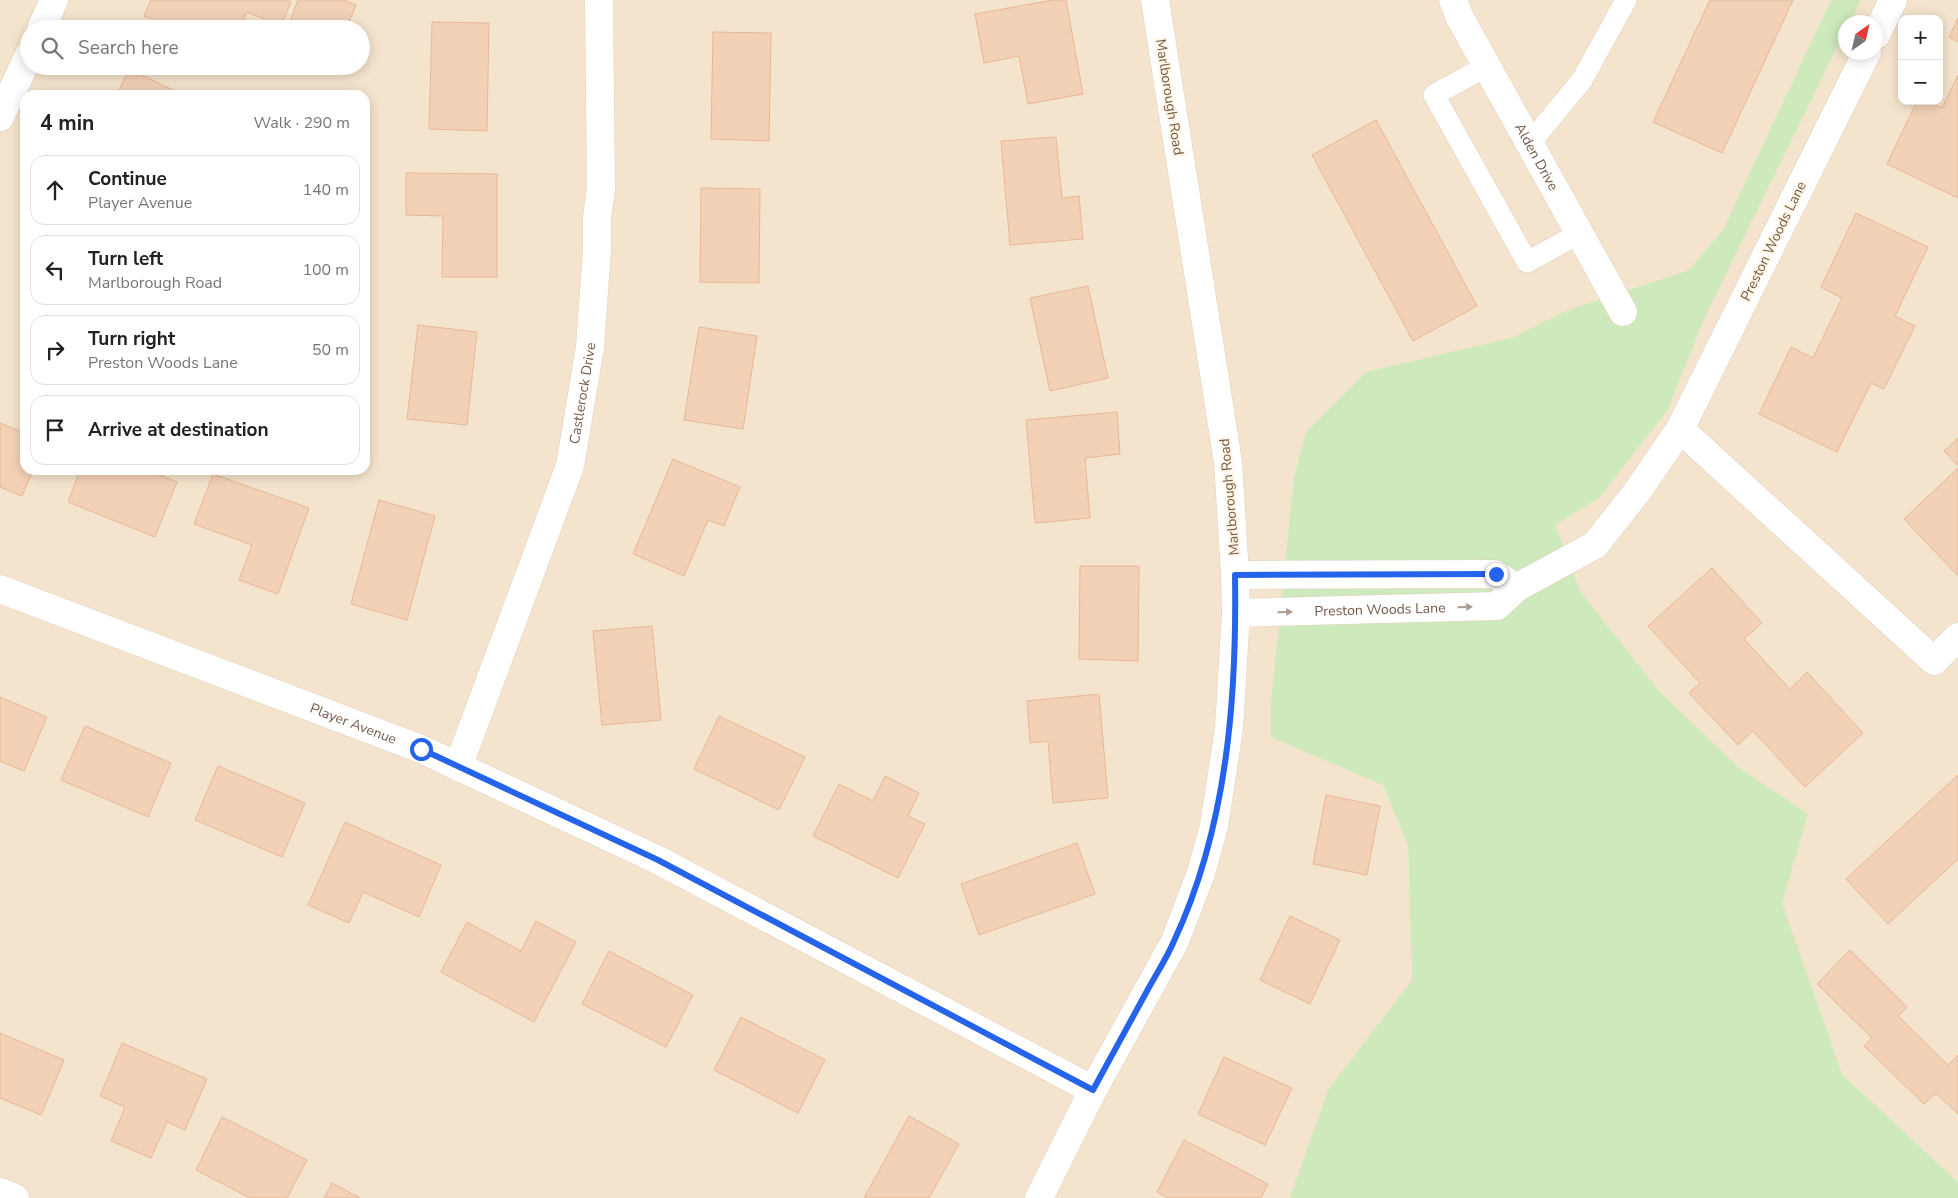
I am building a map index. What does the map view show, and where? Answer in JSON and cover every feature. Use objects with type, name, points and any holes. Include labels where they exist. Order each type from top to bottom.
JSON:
[{"type":"street","points":[[45,20],[54,0]]},
{"type":"street","name":"Castlerock Drive","points":[[458,767],[570,466],[590,347],[597,250],[597,217],[601,190],[599,0]]},
{"type":"street","name":"Marlborough Road","points":[[1039,1198],[1093,1090],[1174,941],[1201,873],[1214,826],[1229,730],[1236,613],[1228,462],[1155,0]]},
{"type":"street","name":"Alden Drive","points":[[1453,0],[1460,18],[1623,312]]},
{"type":"street","points":[[1883,21],[1893,0]]},
{"type":"street","name":"Preston Woods Lane","points":[[1236,613],[1497,606],[1516,588],[1595,545],[1636,492],[1680,429],[1863,60]]},
{"type":"street","points":[[0,117],[20,74]]},
{"type":"street","points":[[1680,429],[1934,661],[1958,637]]},
{"type":"street","points":[[1235,575],[1496,574],[1516,588]]},
{"type":"street","name":"Player Avenue","points":[[0,589],[421,749],[658,860],[1093,1090]]},
{"type":"street","points":[[0,1192],[15,1198]]},
{"type":"lane","points":[[1530,143],[1582,80],[1626,0]]},
{"type":"lane","points":[[1487,66],[1434,95],[1489,195],[1527,262],[1580,233]]},
{"type":"shaded area","points":[[0,0],[1958,0],[1958,1182],[1704,945],[1383,785],[1408,846],[1412,980],[1304,1198],[0,1198]]},
{"type":"green space","points":[[1831,0],[1861,0],[1854,15],[1838,15],[1838,45],[1704,319],[1667,411],[1599,498],[1555,525],[1580,591],[1660,692],[1738,767],[1808,814],[1782,903],[1842,1074],[1958,1182],[1958,1198],[1290,1198],[1328,1090],[1412,980],[1408,846],[1383,785],[1271,737],[1271,702],[1294,477],[1306,432],[1366,372],[1511,338],[1568,310],[1689,270],[1723,230]]},
{"type":"building","points":[[151,0],[287,0],[291,2],[284,20],[266,20],[247,12],[244,20],[154,20],[144,16]]},
{"type":"building","points":[[298,0],[344,0],[356,5],[350,20],[290,20]]},
{"type":"building","points":[[1053,0],[1066,0],[1083,94],[1028,104],[1019,56],[984,63],[975,14]]},
{"type":"building","points":[[1710,0],[1793,0],[1722,153],[1653,122]]},
{"type":"building","points":[[1958,18],[1958,42],[1949,37]]},
{"type":"building","points":[[432,22],[489,23],[487,131],[429,129]]},
{"type":"building","points":[[713,32],[771,33],[769,141],[711,139]]},
{"type":"building","points":[[126,75],[142,75],[173,90],[119,90]]},
{"type":"building","points":[[1958,75],[1958,198],[1887,164],[1915,105],[1936,105],[1942,108]]},
{"type":"building","points":[[1376,120],[1477,306],[1413,341],[1312,155]]},
{"type":"building","points":[[1056,137],[1062,198],[1079,196],[1083,239],[1010,245],[1001,141]]},
{"type":"building","points":[[406,173],[497,174],[497,277],[442,277],[443,216],[406,215]]},
{"type":"building","points":[[701,188],[760,189],[759,283],[700,282]]},
{"type":"building","points":[[1856,213],[1928,247],[1895,316],[1915,326],[1884,389],[1871,383],[1837,452],[1759,414],[1791,347],[1813,358],[1842,298],[1821,287]]},
{"type":"building","points":[[1088,286],[1108,378],[1050,391],[1030,298]]},
{"type":"building","points":[[418,325],[477,332],[467,425],[407,419]]},
{"type":"building","points":[[699,327],[757,336],[743,429],[684,420]]},
{"type":"building","points":[[1117,412],[1120,454],[1085,458],[1090,518],[1035,523],[1026,420]]},
{"type":"building","points":[[0,423],[20,431],[20,475],[31,475],[22,496],[0,487]]},
{"type":"building","points":[[1958,438],[1958,466],[1944,451]]},
{"type":"building","points":[[673,459],[740,487],[724,526],[708,520],[684,576],[633,554]]},
{"type":"building","points":[[1958,468],[1958,576],[1904,519]]},
{"type":"building","points":[[78,475],[160,475],[177,482],[155,537],[68,502]]},
{"type":"building","points":[[213,475],[309,508],[278,594],[239,580],[252,545],[194,524]]},
{"type":"building","points":[[379,500],[435,516],[407,620],[351,604]]},
{"type":"building","points":[[1080,566],[1139,566],[1138,661],[1079,659]]},
{"type":"building","points":[[1712,568],[1762,623],[1744,639],[1790,689],[1807,672],[1863,733],[1805,787],[1753,731],[1738,745],[1689,693],[1700,683],[1648,626]]},
{"type":"building","points":[[652,626],[661,720],[602,725],[593,631]]},
{"type":"building","points":[[1099,694],[1108,798],[1053,803],[1048,741],[1030,743],[1027,701]]},
{"type":"building","points":[[0,697],[47,717],[24,771],[0,761]]},
{"type":"building","points":[[719,716],[805,757],[779,810],[694,769]]},
{"type":"building","points":[[85,726],[171,763],[148,817],[61,780]]},
{"type":"building","points":[[218,766],[305,803],[282,857],[195,820]]},
{"type":"building","points":[[1958,775],[1958,859],[1888,924],[1846,879]]},
{"type":"building","points":[[885,776],[919,793],[908,816],[925,824],[898,878],[813,836],[839,784],[873,801]]},
{"type":"building","points":[[1326,795],[1380,806],[1367,875],[1313,864]]},
{"type":"building","points":[[345,822],[441,865],[419,917],[363,892],[349,923],[308,905]]},
{"type":"building","points":[[1077,843],[1095,894],[979,935],[961,884]]},
{"type":"building","points":[[1290,916],[1340,940],[1310,1004],[1260,980]]},
{"type":"building","points":[[536,921],[576,942],[534,1022],[441,972],[467,922],[521,951]]},
{"type":"building","points":[[1850,950],[1907,1007],[1898,1016],[1948,1065],[1958,1055],[1958,1114],[1936,1093],[1924,1104],[1864,1046],[1872,1038],[1817,984]]},
{"type":"building","points":[[609,951],[693,995],[666,1047],[582,1004]]},
{"type":"building","points":[[741,1017],[825,1060],[798,1113],[714,1070]]},
{"type":"building","points":[[0,1033],[64,1060],[41,1115],[0,1098]]},
{"type":"building","points":[[122,1043],[207,1079],[185,1130],[167,1122],[151,1158],[111,1141],[125,1107],[100,1096]]},
{"type":"building","points":[[1224,1057],[1292,1088],[1265,1145],[1198,1114]]},
{"type":"building","points":[[909,1116],[959,1144],[929,1198],[864,1198]]},
{"type":"building","points":[[222,1117],[307,1160],[287,1198],[250,1198],[196,1170]]},
{"type":"building","points":[[1184,1140],[1268,1184],[1261,1198],[1168,1198],[1157,1192]]},
{"type":"building","points":[[332,1183],[360,1198],[324,1198]]},
{"type":"route","points":[[421,749],[658,860],[1093,1090],[1174,941],[1201,873],[1214,826],[1229,730],[1236,613],[1235,575],[1496,574]]}]
